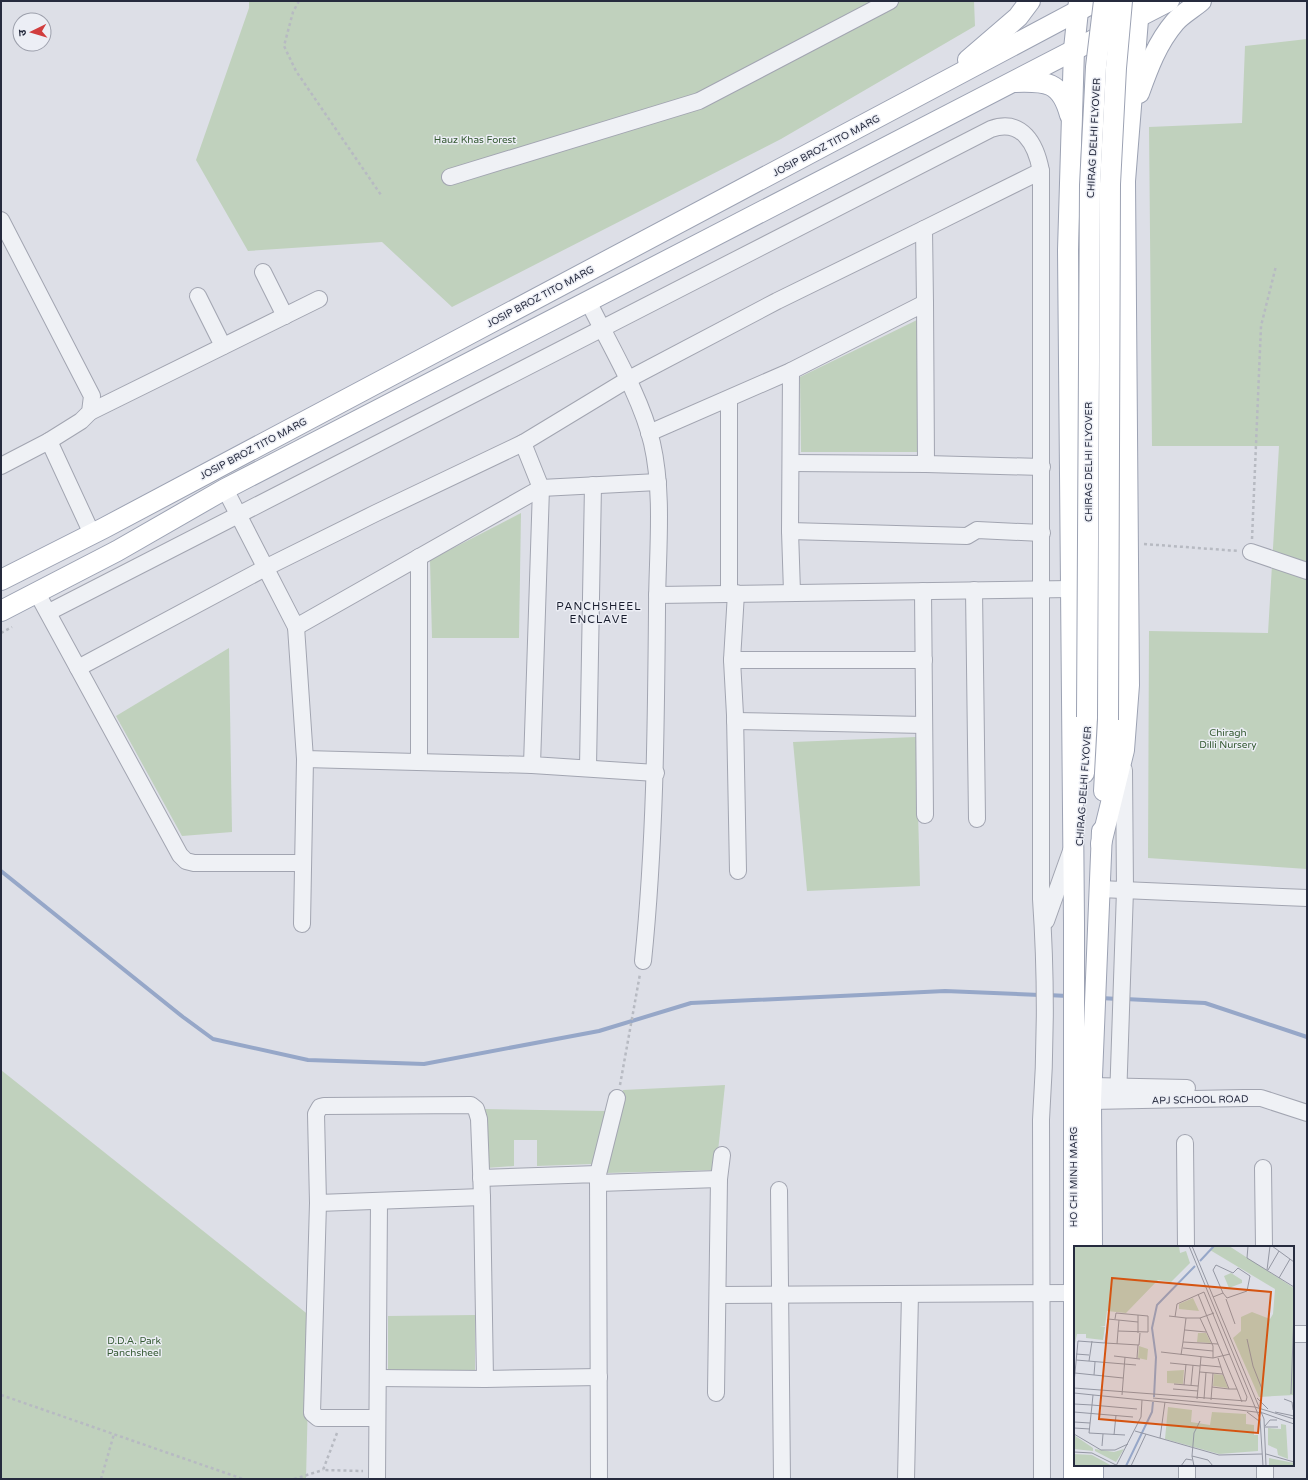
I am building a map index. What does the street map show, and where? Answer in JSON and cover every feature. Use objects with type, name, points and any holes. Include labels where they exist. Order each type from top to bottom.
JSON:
[{"type":"main road","points":[[939,85],[1018,17],[1030,1]]},
{"type":"main road","name":"JOSIP BROZ TITO MARG","points":[[1,580],[92,534],[939,85],[1078,6],[1098,1]]},
{"type":"main road","name":"CHIRAG DELHI FLYOVER","points":[[1074,923],[1088,717],[1090,185],[1096,67],[1104,1]]},
{"type":"main road","name":"CHIRAG DELHI FLYOVER","points":[[1101,844],[1108,720],[1110,184],[1116,68],[1122,1]]},
{"type":"main road","points":[[1,611],[117,551],[225,489],[1074,49],[1139,9],[1169,1]]},
{"type":"main road","points":[[1130,122],[1151,59],[1176,22],[1201,1]]},
{"type":"main road","points":[[1074,923],[1072,848],[1068,250],[1074,49],[1078,6]]},
{"type":"main road","points":[[1101,844],[1124,750],[1128,685],[1128,380],[1125,181],[1139,9]]},
{"type":"main road","points":[[1010,82],[1041,82],[1055,87],[1066,100],[1072,123]]},
{"type":"main road","points":[[1069,379],[1128,380]]},
{"type":"main road","name":"HO CHI MINH MARG","points":[[1077,1246],[1085,1091],[1100,889],[1101,844]]},
{"type":"main road","name":"HO CHI MINH MARG","points":[[1074,923],[1085,1091],[1092,1246]]},
{"type":"main road","name":"HO CHI MINH MARG","points":[[1074,1293],[1074,1479]]},
{"type":"main road","points":[[1093,1466],[1093,1479]]},
{"type":"street","points":[[450,177],[699,101],[890,1]]},
{"type":"street","points":[[49,612],[998,126],[1010,126],[1019,129],[1027,136],[1039,158],[1041,171],[1041,899],[1043,929],[1044,1078],[1041,1120],[1042,1479]]},
{"type":"street","points":[[78,668],[267,568],[376,513],[523,442],[628,380],[777,301],[1041,171]]},
{"type":"street","points":[[1,220],[92,396],[90,412]]},
{"type":"street","points":[[924,229],[926,464]]},
{"type":"street","points":[[263,272],[285,316]]},
{"type":"street","points":[[198,296],[223,346]]},
{"type":"street","points":[[1,466],[49,441],[81,421],[90,412],[319,299]]},
{"type":"street","points":[[588,301],[628,380],[649,433],[658,482],[656,773],[650,891],[643,961]]},
{"type":"street","points":[[649,433],[791,371],[925,303]]},
{"type":"street","points":[[791,371],[790,531],[792,592]]},
{"type":"street","points":[[729,399],[732,660],[735,721],[738,871]]},
{"type":"street","points":[[49,441],[92,534]]},
{"type":"street","points":[[523,442],[541,488],[532,765]]},
{"type":"street","points":[[791,463],[1042,467]]},
{"type":"street","points":[[296,627],[541,488],[658,482]]},
{"type":"street","points":[[588,767],[593,485]]},
{"type":"street","points":[[225,489],[267,568],[296,627],[305,759],[302,924]]},
{"type":"street","points":[[790,531],[968,536],[977,530],[1042,533]]},
{"type":"street","points":[[1251,552],[1307,571]]},
{"type":"street","points":[[419,557],[419,762]]},
{"type":"street","points":[[657,595],[1071,589]]},
{"type":"street","points":[[974,590],[977,819]]},
{"type":"street","points":[[922,591],[925,815]]},
{"type":"street","points":[[37,593],[49,612],[180,855],[186,860],[194,863],[303,863]]},
{"type":"street","points":[[732,660],[924,660]]},
{"type":"street","points":[[735,721],[924,726]]},
{"type":"street","points":[[1119,1093],[1125,890],[1124,750]]},
{"type":"street","points":[[305,759],[588,767],[656,773]]},
{"type":"street","points":[[1043,929],[1072,848]]},
{"type":"street","points":[[1100,889],[1307,898]]},
{"type":"street","points":[[1085,1091],[1119,1093],[1256,1090],[1307,1104]]},
{"type":"street","name":"APJ SCHOOL ROAD","points":[[1119,1093],[1261,1098],[1307,1113]]},
{"type":"street","points":[[599,1479],[598,1178],[617,1098]]},
{"type":"street","points":[[377,1418],[318,1418],[312,1413],[318,1203],[316,1114],[320,1107],[471,1105],[476,1108],[479,1119],[482,1197],[485,1379]]},
{"type":"street","points":[[1185,1143],[1186,1246]]},
{"type":"street","points":[[716,1394],[719,1295],[719,1179],[722,1155]]},
{"type":"street","points":[[1263,1168],[1264,1246]]},
{"type":"street","points":[[481,1178],[719,1179]]},
{"type":"street","points":[[779,1190],[782,1479]]},
{"type":"street","points":[[318,1203],[379,1202],[482,1197]]},
{"type":"street","points":[[377,1475],[379,1202]]},
{"type":"street","points":[[719,1295],[1074,1293]]},
{"type":"street","points":[[906,1479],[910,1294]]},
{"type":"street","points":[[1294,1334],[1307,1334]]},
{"type":"street","points":[[378,1378],[485,1379],[599,1377]]},
{"type":"street","points":[[1187,1466],[1187,1479]]},
{"type":"street","points":[[1265,1466],[1265,1479]]},
{"type":"path","points":[[299,1],[292,12],[284,46],[296,71],[381,195]]},
{"type":"path","points":[[1128,543],[1251,552],[1261,326],[1276,266]]},
{"type":"path","points":[[1,633],[12,627]]},
{"type":"path","points":[[617,1098],[643,961]]},
{"type":"path","points":[[1,1395],[243,1479]]},
{"type":"path","points":[[323,1470],[343,1417]]},
{"type":"path","points":[[101,1479],[114,1434]]},
{"type":"path","points":[[294,1479],[323,1470],[377,1475]]},
{"type":"green space","name":"Hauz Khas Forest","points":[[249,1],[974,1],[975,26],[781,139],[452,307],[382,242],[248,251],[196,160],[249,8]]},
{"type":"green space","name":"Chiragh Dilli Nursery","points":[[1307,39],[1307,869],[1148,858],[1149,631],[1268,633],[1279,446],[1152,446],[1149,127],[1242,123],[1245,46]]},
{"type":"green space","points":[[919,319],[917,452],[801,452],[800,377]]},
{"type":"green space","points":[[521,513],[519,638],[432,638],[430,560]]},
{"type":"green space","points":[[229,648],[232,832],[182,836],[116,716]]},
{"type":"green space","points":[[916,737],[920,886],[807,891],[793,742]]},
{"type":"green space","name":"D.D.A. Park Panchsheel","points":[[1,1070],[310,1316],[306,1479],[1,1479]]},
{"type":"green space","points":[[725,1085],[716,1170],[606,1173],[623,1090]]},
{"type":"green space","points":[[483,1109],[606,1111],[593,1164],[537,1166],[537,1140],[514,1140],[514,1166],[485,1168]]},
{"type":"green space","points":[[475,1315],[475,1372],[388,1370],[388,1316]]},
{"type":"waterway","points":[[1,871],[183,1017],[213,1039],[308,1060],[424,1064],[599,1031],[691,1003],[945,991],[1040,995]]},
{"type":"waterway","points":[[1047,995],[1068,996]]},
{"type":"waterway","points":[[1101,998],[1118,999]]},
{"type":"waterway","points":[[1125,999],[1205,1003],[1307,1037]]},
{"type":"district","name":"PANCHSHEEL ENCLAVE","points":[[599,612]]}]
